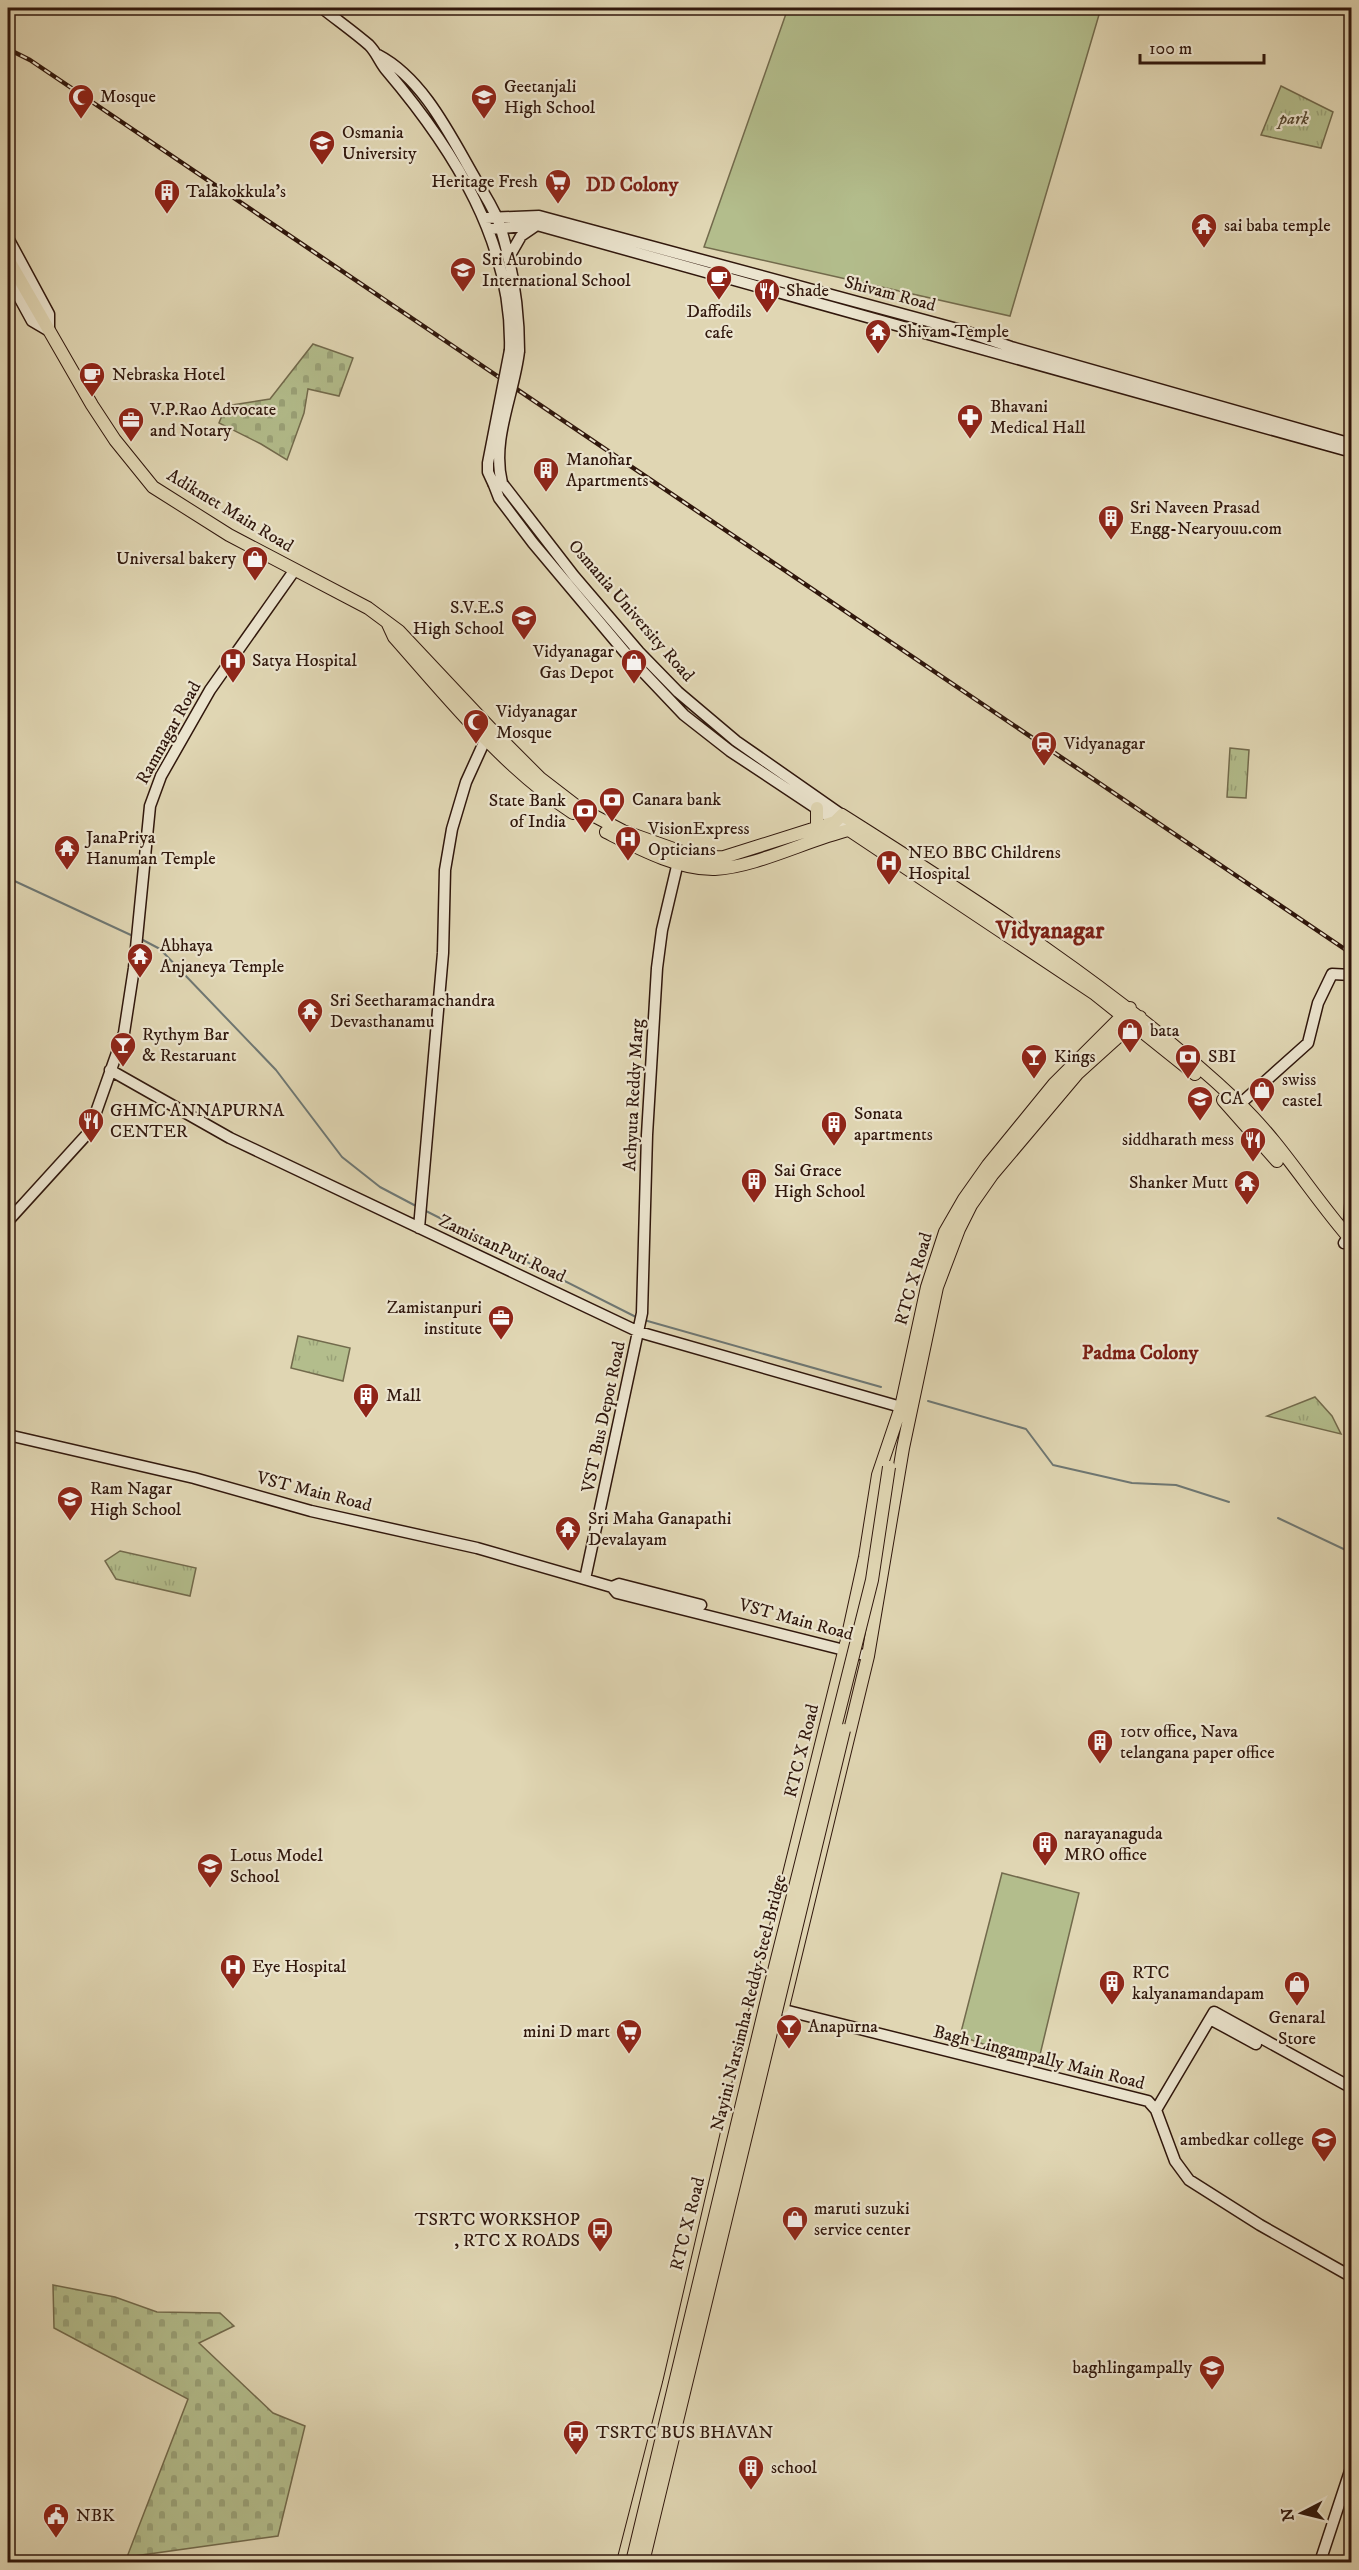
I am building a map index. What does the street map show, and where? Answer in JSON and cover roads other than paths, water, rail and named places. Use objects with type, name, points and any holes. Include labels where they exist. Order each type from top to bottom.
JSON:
[{"type":"main road","name":"Adikmet Main Road","points":[[8,259],[92,405],[148,482],[229,535],[368,608],[399,631],[540,778],[579,808],[622,831],[699,858],[724,857],[817,828]]},
{"type":"main road","name":"Adikmet Main Road","points":[[388,624],[394,637],[486,738],[536,787],[576,815],[627,843],[678,862],[707,869],[725,868],[852,827]]},
{"type":"main road","points":[[818,808],[817,828],[839,819]]},
{"type":"main road","name":"Osmania University Road","points":[[839,819],[1095,994],[1131,1016]]},
{"type":"main road","points":[[1131,1016],[1240,1104],[1349,1244]]},
{"type":"main road","points":[[1131,1016],[1233,1109],[1349,1244]]},
{"type":"main road","name":"RTC X Road","points":[[623,2562],[669,2383],[757,2002],[846,1647],[866,1557],[878,1475],[901,1407],[927,1287],[945,1232],[968,1202],[988,1165],[1054,1084],[1131,1016]]},
{"type":"main road","name":"RTC X Road","points":[[648,2562],[857,1708],[869,1652],[897,1477],[933,1304],[968,1202]]},
{"type":"main road","name":"Nayini Narsimha Reddy Steel Bridge","points":[[632,2562],[770,1987],[872,1580],[889,1467],[888,1450]]},
{"type":"main road","name":"RTC X Road","points":[[844,1730],[848,1716],[857,1708]]},
{"type":"main road","name":"Nayini Narsimha Reddy Steel Bridge","points":[[643,2562],[844,1730]]},
{"type":"street","name":"Osmania University Road","points":[[322,8],[378,55],[385,68],[434,131],[490,221],[513,305]]},
{"type":"street","name":"Shivam Road","points":[[490,221],[539,216],[642,242],[962,330],[1011,347],[1352,444]]},
{"type":"street","name":"Shivam Road","points":[[490,221],[501,227],[537,225],[1352,452]]},
{"type":"street","points":[[509,257],[521,236],[537,225]]},
{"type":"street","name":"Osmania University Road","points":[[501,227],[509,257],[513,305],[510,350],[488,472],[588,593],[639,652],[678,692],[736,741],[839,819]]},
{"type":"street","points":[[8,238],[49,314],[49,331]]},
{"type":"street","points":[[8,277],[32,321],[49,331]]},
{"type":"street","name":"Osmania University Road","points":[[498,484],[508,511],[533,543],[628,656],[673,704],[730,751],[839,819]]},
{"type":"street","name":"Ramnagar Road","points":[[8,1221],[88,1132],[124,1033],[134,962],[150,806],[160,776],[210,690],[294,571]]},
{"type":"street","points":[[419,1223],[443,953],[445,870],[466,782],[486,738]]},
{"type":"street","name":"Achyuta Reddy Marg","points":[[639,1329],[642,1313],[647,1135],[657,968],[662,930],[678,862]]},
{"type":"street","points":[[1240,1104],[1308,1043],[1318,1003],[1332,974],[1352,975]]},
{"type":"street","name":"ZamistanPuri Road","points":[[110,1070],[230,1138],[419,1223],[639,1329],[901,1407]]},
{"type":"street","points":[[1349,1244],[1352,1183]]},
{"type":"street","name":"VST Bus Depot Road","points":[[585,1579],[639,1329]]},
{"type":"street","name":"VST Main Road","points":[[8,1435],[194,1478],[321,1513],[477,1548],[612,1587],[617,1593],[869,1652]]},
{"type":"street","name":"Bagh Lingampally Main Road","points":[[757,2002],[1148,2101],[1156,2110],[1175,2161],[1189,2180],[1260,2225],[1352,2277]]},
{"type":"street","points":[[1156,2110],[1212,2015]]},
{"type":"street","points":[[1212,2015],[1352,2088]]},
{"type":"street","points":[[1212,2015],[1352,2095]]},
{"type":"street","points":[[1320,2562],[1352,2465]]},
{"type":"waterway","points":[[8,878],[133,936]]},
{"type":"waterway","points":[[141,939],[160,949],[276,1070],[342,1157],[380,1187],[416,1206]]},
{"type":"waterway","points":[[424,1210],[638,1318]]},
{"type":"waterway","points":[[644,1320],[881,1387]]},
{"type":"waterway","points":[[928,1401],[1026,1429],[1053,1465],[1132,1483],[1176,1485],[1229,1502]]},
{"type":"waterway","points":[[1278,1518],[1352,1553]]},
{"type":"railway","points":[[8,49],[30,60],[1352,954]]},
{"type":"place","name":"Mosque","points":[[81,120]]},
{"type":"place","name":"Geetanjali High School","points":[[484,120]]},
{"type":"place","name":"Osmania University","points":[[322,166]]},
{"type":"place","name":"Heritage Fresh","points":[[558,205]]},
{"type":"place","name":"Talakokkula's","points":[[167,215]]},
{"type":"place","name":"sai baba temple","points":[[1204,249]]},
{"type":"place","name":"Sri Aurobindo International School","points":[[463,293]]},
{"type":"place","name":"Daffodils cafe","points":[[719,301]]},
{"type":"place","name":"Shade","points":[[767,314]]},
{"type":"place","name":"Shivam Temple","points":[[878,355]]},
{"type":"place","name":"Nebraska Hotel","points":[[92,398]]},
{"type":"place","name":"Bhavani Medical Hall","points":[[970,440]]},
{"type":"place","name":"V.P.Rao Advocate and Notary","points":[[131,443]]},
{"type":"place","name":"Manohar Apartments","points":[[546,493]]},
{"type":"place","name":"Sri Naveen Prasad Engg-Nearyouu.com","points":[[1111,541]]},
{"type":"place","name":"Universal bakery","points":[[255,582]]},
{"type":"place","name":"S.V.E.S High School","points":[[524,641]]},
{"type":"place","name":"Satya Hospital","points":[[233,684]]},
{"type":"place","name":"Vidyanagar Gas Depot","points":[[634,685]]},
{"type":"place","name":"Vidyanagar Mosque","points":[[476,745]]},
{"type":"place","name":"Vidyanagar","points":[[1044,767]]},
{"type":"place","name":"Canara bank","points":[[612,823]]},
{"type":"place","name":"State Bank of India","points":[[585,834]]},
{"type":"place","name":"VisionExpress Opticians","points":[[628,862]]},
{"type":"place","name":"JanaPriya Hanuman Temple","points":[[67,871]]},
{"type":"place","name":"NEO BBC Childrens Hospital","points":[[889,886]]},
{"type":"place","name":"Abhaya Anjaneya Temple","points":[[140,979]]},
{"type":"place","name":"Sri Seetharamachandra Devasthanamu","points":[[310,1034]]},
{"type":"place","name":"bata","points":[[1130,1054]]},
{"type":"place","name":"Rythym Bar & Restaruant","points":[[123,1068]]},
{"type":"place","name":"Kings","points":[[1034,1080]]},
{"type":"place","name":"SBI","points":[[1188,1080]]},
{"type":"place","name":"swiss castel","points":[[1262,1113]]},
{"type":"place","name":"CA","points":[[1200,1122]]},
{"type":"place","name":"GHMC ANNAPURNA CENTER","points":[[91,1144]]},
{"type":"place","name":"Sonata apartments","points":[[834,1147]]},
{"type":"place","name":"siddharath mess","points":[[1253,1163]]},
{"type":"place","name":"Sai Grace High School","points":[[754,1204]]},
{"type":"place","name":"Shanker Mutt","points":[[1247,1206]]},
{"type":"place","name":"Zamistanpuri institute","points":[[501,1341]]},
{"type":"place","name":"Mall","points":[[366,1419]]},
{"type":"place","name":"Ram Nagar High School","points":[[70,1522]]},
{"type":"place","name":"Sri Maha Ganapathi Devalayam","points":[[568,1552]]},
{"type":"place","name":"10tv office, Nava telangana paper office","points":[[1100,1765]]},
{"type":"place","name":"narayanaguda MRO office","points":[[1045,1867]]},
{"type":"place","name":"Lotus Model School","points":[[210,1889]]},
{"type":"place","name":"Eye Hospital","points":[[233,1990]]},
{"type":"place","name":"RTC kalyanamandapam","points":[[1112,2006]]},
{"type":"place","name":"Genaral Store","points":[[1297,2007]]},
{"type":"place","name":"Anapurna","points":[[789,2050]]},
{"type":"place","name":"mini D mart","points":[[629,2055]]},
{"type":"place","name":"ambedkar college","points":[[1324,2163]]},
{"type":"place","name":"maruti suzuki service center","points":[[795,2242]]},
{"type":"place","name":"TSRTC WORKSHOP , RTC X ROADS","points":[[600,2253]]},
{"type":"place","name":"baghlingampally","points":[[1212,2391]]},
{"type":"place","name":"TSRTC BUS BHAVAN","points":[[576,2456]]},
{"type":"place","name":"school","points":[[751,2491]]},
{"type":"place","name":"NBK","points":[[56,2539]]},
{"type":"district","name":"DD Colony","points":[[632,185]]},
{"type":"district","name":"Vidyanagar","points":[[1050,931]]},
{"type":"district","name":"Padma Colony","points":[[1140,1353]]},
{"type":"park label","name":"park","points":[[1294,119]]}]
